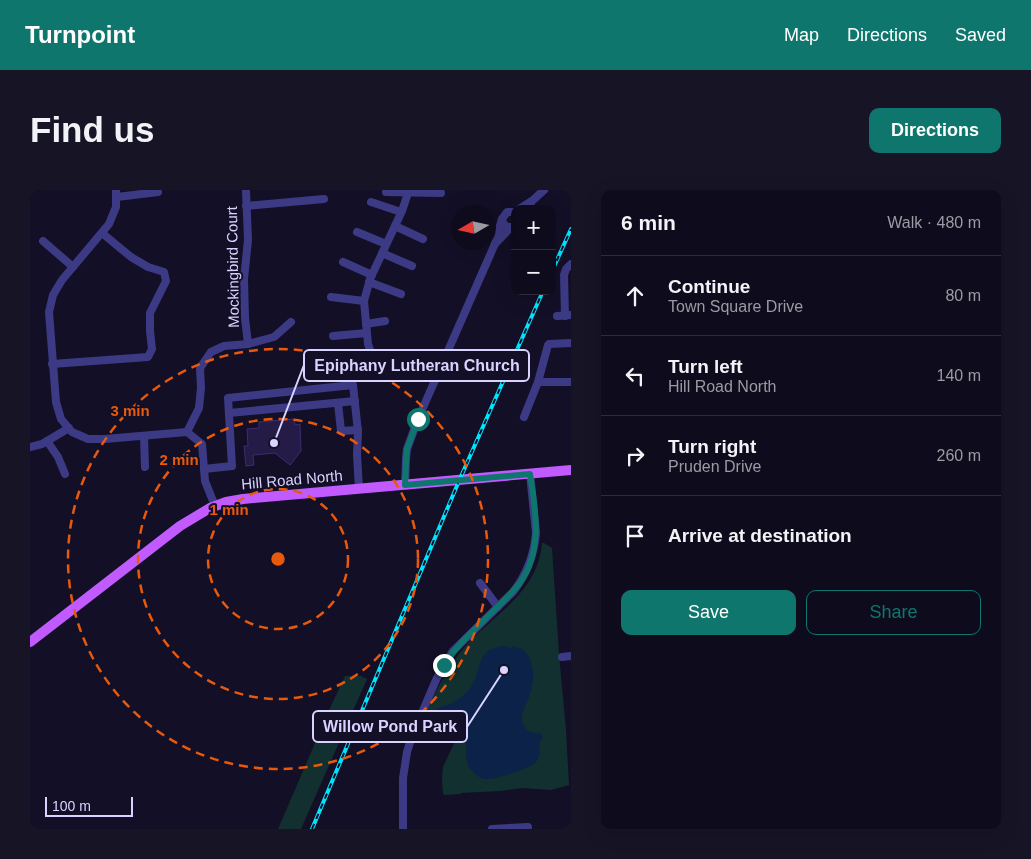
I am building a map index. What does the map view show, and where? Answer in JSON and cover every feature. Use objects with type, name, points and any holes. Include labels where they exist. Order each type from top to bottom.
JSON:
[{"type":"main road","name":"Hill Road North","points":[[30,642],[180,526],[202,512],[226,502],[252,498],[571,470]]},
{"type":"street","name":"Mockingbird Court","points":[[246,190],[248,240],[244,279],[248,344]]},
{"type":"street","points":[[529,205],[544,190]]},
{"type":"street","points":[[409,191],[371,278],[364,302],[368,344],[373,358],[381,366],[419,367],[437,374]]},
{"type":"street","points":[[158,192],[116,193],[116,207],[109,224],[62,280],[52,295],[49,312],[56,402],[60,419],[72,432],[88,439],[186,432],[202,444],[205,481],[215,506]]},
{"type":"street","points":[[386,192],[441,193]]},
{"type":"street","points":[[246,206],[324,199]]},
{"type":"street","points":[[526,205],[532,201]]},
{"type":"street","points":[[371,202],[401,212]]},
{"type":"street","points":[[496,239],[502,219],[505,214],[511,212]]},
{"type":"street","points":[[502,219],[507,227],[511,227]]},
{"type":"street","points":[[395,226],[424,239]]},
{"type":"street","points":[[496,244],[511,229]]},
{"type":"street","points":[[357,232],[386,244]]},
{"type":"street","points":[[52,364],[148,357],[152,349],[150,313],[166,281],[164,272],[148,267],[131,257],[102,233]]},
{"type":"street","points":[[43,241],[73,267]]},
{"type":"street","points":[[405,485],[407,449],[418,419],[492,250]]},
{"type":"street","points":[[382,253],[412,266]]},
{"type":"street","points":[[343,262],[401,294]]},
{"type":"street","points":[[564,316],[564,275],[566,269],[571,264]]},
{"type":"street","points":[[331,297],[364,302]]},
{"type":"street","points":[[366,324],[386,321]]},
{"type":"street","points":[[186,432],[200,408],[202,388],[200,368],[211,352],[224,346],[248,344],[274,337],[291,322]]},
{"type":"street","points":[[333,336],[367,333]]},
{"type":"street","points":[[524,417],[538,382],[548,345],[571,343]]},
{"type":"street","points":[[336,368],[362,365],[373,358]]},
{"type":"street","points":[[538,382],[571,382]]},
{"type":"street","points":[[204,469],[232,466],[228,398],[353,385],[358,430],[359,489]]},
{"type":"street","points":[[229,413],[355,401]]},
{"type":"street","points":[[338,403],[342,432],[358,430]]},
{"type":"street","points":[[30,447],[48,441],[68,428]]},
{"type":"street","points":[[144,436],[145,467]]},
{"type":"street","points":[[48,441],[58,456],[64,474]]},
{"type":"street","points":[[403,829],[404,769],[412,736],[428,696],[449,656],[520,583],[528,568],[534,551],[536,526],[530,474]]},
{"type":"street","points":[[480,583],[498,607]]},
{"type":"street","points":[[562,658],[571,656]]},
{"type":"street","points":[[492,829],[528,827]]},
{"type":"green space","points":[[542,543],[552,548],[569,785],[551,790],[522,788],[445,795],[443,794],[443,767],[456,739],[422,725],[425,716],[433,697],[459,654],[470,641],[509,605],[531,578],[538,561]]},
{"type":"green space","points":[[345,676],[361,676],[367,679],[301,829],[278,829],[331,706]]},
{"type":"water","points":[[504,646],[510,648],[514,646],[525,652],[529,658],[533,668],[533,680],[522,721],[530,732],[541,734],[543,737],[539,744],[540,751],[536,762],[506,775],[493,779],[484,779],[472,771],[467,763],[465,738],[458,725],[450,717],[432,718],[437,710],[452,703],[469,690],[485,653]]},
{"type":"building","points":[[294,419],[295,425],[300,424],[301,451],[290,465],[275,453],[253,455],[254,465],[246,466],[244,446],[248,446],[247,429],[259,428],[259,422]]},
{"type":"railway","points":[[556,262],[571,229]]},
{"type":"railway","points":[[312,829],[459,481],[541,295]]},
{"type":"place","name":"Epiphany Lutheran Church","points":[[274,443]]},
{"type":"place","name":"Willow Pond Park","points":[[504,670]]},
{"type":"route","points":[[418,419],[407,449],[405,485],[530,474],[533,491],[536,533],[534,551],[528,568],[520,583],[465,638],[449,656],[444,665]]}]
